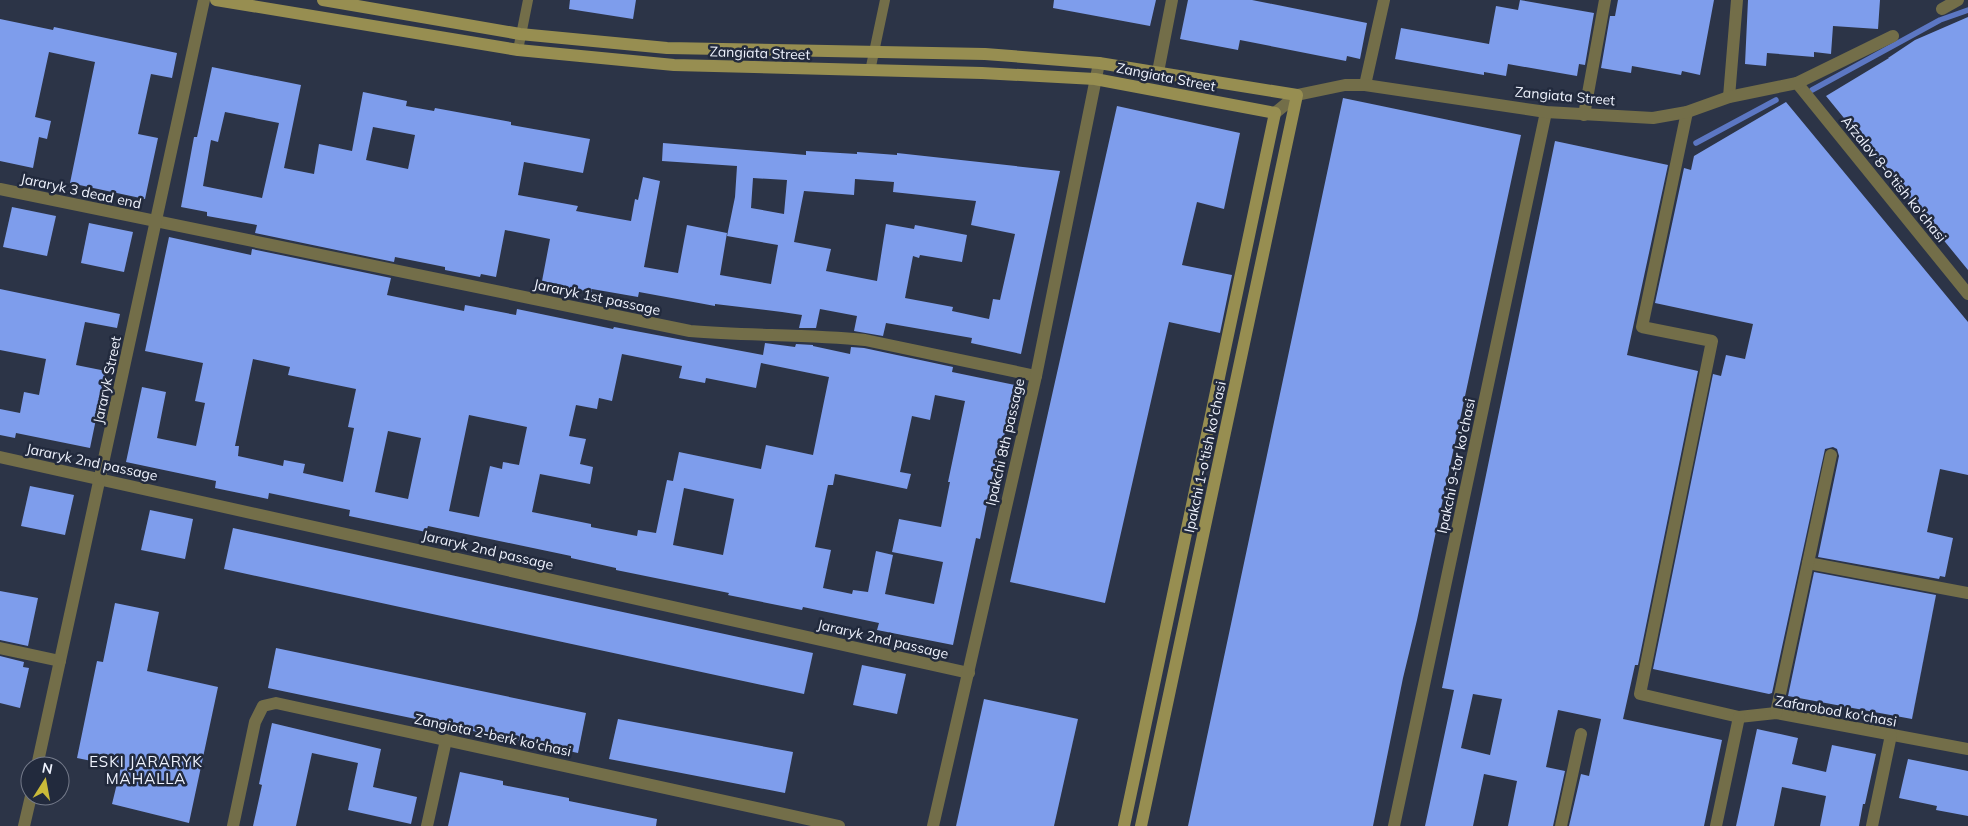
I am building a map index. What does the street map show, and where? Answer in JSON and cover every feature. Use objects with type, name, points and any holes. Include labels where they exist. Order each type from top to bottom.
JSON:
[{"type":"main road","name":"Zangiata Street","points":[[216,0],[518,50],[674,66],[982,72],[1095,79],[1275,113]]},
{"type":"main road","name":"Zangiata Street","points":[[323,0],[520,34],[667,48],[985,54],[1099,63],[1297,95]]},
{"type":"main road","name":"Ipakchi 1-o'tish ko'chasi","points":[[1141,826],[1297,95]]},
{"type":"main road","name":"Ipakchi 1-o'tish ko'chasi","points":[[1124,826],[1275,113]]},
{"type":"street","name":"Jararyk Street","points":[[39,756],[204,0]]},
{"type":"street","points":[[1158,72],[1172,0]]},
{"type":"street","points":[[1365,85],[1384,0]]},
{"type":"street","points":[[1584,115],[1605,0]]},
{"type":"street","points":[[1729,97],[1737,0]]},
{"type":"street","points":[[1942,9],[1958,0]]},
{"type":"street","name":"Zangiata Street","points":[[1275,113],[1297,95],[1345,85],[1365,85],[1546,112],[1653,118],[1687,112],[1729,97],[1797,83],[1893,36]]},
{"type":"street","name":"Ipakchi 8th passage","points":[[933,826],[1036,376],[1099,63]]},
{"type":"street","name":"Afzalov 8-o'tish ko'chasi","points":[[1797,83],[1968,294]]},
{"type":"street","name":"Ipakchi 9-tor ko'chasi","points":[[1394,826],[1546,112]]},
{"type":"street","name":"Zafarobod ko'chasi","points":[[1687,112],[1642,327],[1712,341],[1640,694],[1739,716],[1776,713],[1968,750]]},
{"type":"street","name":"Jararyk 3 dead end","points":[[0,189],[156,222]]},
{"type":"street","name":"Jararyk 1st passage","points":[[156,222],[690,331],[726,334],[838,337],[865,340],[1036,376]]},
{"type":"street","points":[[1776,713],[1831,455]]},
{"type":"street","name":"Jararyk 2nd passage","points":[[0,457],[968,673]]},
{"type":"street","points":[[1808,563],[1968,593]]},
{"type":"street","points":[[0,648],[60,660]]},
{"type":"street","name":"Zangiota 2-berk ko'chasi","points":[[233,826],[255,722],[263,706],[276,703],[839,826]]},
{"type":"street","points":[[1716,826],[1739,716]]},
{"type":"street","points":[[1561,826],[1581,734]]},
{"type":"street","points":[[1872,826],[1891,735]]},
{"type":"street","points":[[427,826],[446,740]]},
{"type":"street","points":[[24,826],[29,806]]},
{"type":"lane","points":[[518,50],[528,0]]},
{"type":"lane","points":[[870,71],[884,0]]},
{"type":"building","points":[[570,0],[636,0],[633,19],[569,9]]},
{"type":"building","points":[[1054,0],[1156,0],[1150,26],[1053,8]]},
{"type":"building","points":[[1188,0],[1252,0],[1367,23],[1360,59],[1347,56],[1346,61],[1240,40],[1238,50],[1180,39]]},
{"type":"building","points":[[1520,0],[1594,13],[1585,65],[1579,64],[1577,76],[1508,64],[1506,76],[1484,72],[1484,75],[1395,59],[1401,28],[1489,44],[1496,6],[1518,10]]},
{"type":"building","points":[[1618,0],[1714,0],[1700,75],[1682,71],[1681,75],[1632,66],[1631,73],[1601,68],[1610,16],[1615,16]]},
{"type":"building","points":[[1748,0],[1880,0],[1878,29],[1833,26],[1831,54],[1814,52],[1814,57],[1767,53],[1766,66],[1745,64]]},
{"type":"building","points":[[1968,17],[1968,270],[1826,96],[1915,40]]},
{"type":"building","points":[[0,19],[53,30],[54,27],[177,53],[172,78],[151,74],[138,134],[158,138],[145,199],[70,183],[95,62],[49,52],[35,117],[51,121],[47,139],[39,137],[33,168],[0,161]]},
{"type":"building","points":[[212,67],[301,85],[284,168],[314,174],[319,144],[352,151],[363,92],[407,101],[406,106],[434,111],[435,108],[511,122],[511,125],[590,139],[583,173],[524,162],[518,195],[578,206],[576,211],[631,221],[635,199],[638,200],[643,177],[660,181],[644,267],[678,273],[687,225],[727,233],[720,275],[771,284],[778,245],[727,236],[735,197],[737,166],[662,161],[663,143],[806,155],[806,151],[897,155],[897,153],[1060,171],[1021,354],[971,343],[972,338],[886,323],[883,336],[854,331],[857,316],[820,309],[816,328],[799,328],[802,315],[715,304],[715,306],[639,292],[638,297],[592,289],[592,292],[563,287],[563,285],[542,281],[550,239],[505,230],[496,277],[481,274],[480,277],[445,270],[445,267],[395,257],[394,262],[255,233],[257,225],[207,216],[207,212],[181,207],[194,137],[197,137]],"holes":[[[225,112],[279,123],[262,198],[203,186],[211,140],[218,142]],[[373,127],[415,135],[408,169],[366,160]],[[753,178],[787,180],[784,214],[751,208]],[[855,179],[894,182],[893,192],[976,201],[971,225],[1015,234],[1000,300],[993,299],[989,319],[952,311],[953,307],[905,298],[913,256],[919,258],[920,255],[962,262],[967,235],[915,225],[914,229],[886,224],[877,281],[826,271],[831,249],[794,242],[804,191],[854,195]]]},
{"type":"building","points":[[1343,98],[1521,135],[1403,678],[1373,826],[1188,826]]},
{"type":"building","points":[[1786,102],[1968,322],[1968,475],[1940,469],[1927,532],[1953,538],[1945,577],[1940,576],[1939,579],[1818,557],[1839,456],[1837,449],[1833,447],[1825,449],[1772,693],[1769,694],[1653,669],[1713,374],[1721,376],[1726,355],[1745,359],[1753,324],[1655,303],[1684,168],[1691,170],[1694,156]]},
{"type":"building","points":[[1117,106],[1240,133],[1224,209],[1197,202],[1182,265],[1232,275],[1220,333],[1169,322],[1105,603],[1010,582]]},
{"type":"building","points":[[1555,141],[1668,165],[1627,355],[1698,371],[1638,665],[1635,665],[1623,719],[1722,740],[1704,826],[1569,826],[1581,774],[1589,776],[1601,719],[1558,710],[1546,767],[1565,771],[1553,826],[1508,826],[1517,781],[1484,774],[1473,826],[1425,826],[1454,690],[1442,688]],"holes":[[[1473,694],[1502,699],[1490,755],[1461,748]]]},
{"type":"building","points":[[12,207],[56,216],[47,256],[3,247]]},
{"type":"building","points":[[89,223],[133,232],[124,272],[81,263]]},
{"type":"building","points":[[169,237],[251,255],[252,249],[391,278],[387,295],[464,311],[465,305],[516,315],[517,309],[613,329],[614,327],[763,355],[765,343],[795,347],[796,344],[813,345],[850,354],[851,347],[864,348],[953,367],[952,372],[1015,385],[1003,441],[1000,440],[980,539],[976,538],[953,645],[877,630],[879,623],[803,607],[802,610],[728,595],[729,593],[616,570],[616,568],[571,558],[571,556],[428,526],[426,532],[349,516],[350,510],[269,493],[268,499],[215,488],[216,481],[126,462],[142,387],[166,392],[157,438],[196,446],[205,403],[195,401],[203,363],[145,351]],"holes":[[[622,354],[682,366],[679,378],[705,383],[706,378],[756,388],[761,363],[829,377],[813,455],[766,445],[761,469],[679,452],[673,481],[667,480],[656,533],[638,530],[637,536],[532,512],[540,474],[590,484],[593,467],[580,464],[586,439],[569,436],[576,405],[597,409],[599,398],[612,401]],[[253,359],[290,367],[288,375],[356,389],[348,427],[354,428],[343,482],[303,473],[305,464],[284,460],[283,466],[238,456],[239,446],[235,446]],[[935,395],[965,401],[948,482],[950,482],[941,527],[899,519],[892,552],[943,562],[934,604],[885,594],[893,555],[876,551],[868,592],[853,590],[852,594],[823,588],[831,550],[815,547],[828,485],[833,485],[835,474],[907,489],[911,474],[900,472],[912,416],[930,420]],[[469,415],[527,427],[519,465],[503,462],[502,469],[490,466],[479,517],[449,511]],[[388,431],[421,438],[408,499],[375,492]],[[684,488],[734,499],[723,555],[673,545]]]},
{"type":"building","points":[[0,289],[120,314],[117,328],[85,322],[76,365],[106,371],[90,448],[16,433],[15,438],[0,435],[0,409],[20,413],[24,392],[39,395],[46,359],[0,350]]},
{"type":"building","points":[[30,486],[74,495],[65,535],[21,526]]},
{"type":"building","points":[[150,510],[193,519],[185,559],[141,550]]},
{"type":"building","points":[[233,528],[813,653],[804,694],[224,569]]},
{"type":"building","points":[[1814,572],[1936,595],[1912,719],[1788,696]]},
{"type":"building","points":[[0,591],[38,598],[28,646],[0,640]]},
{"type":"building","points":[[115,603],[159,612],[147,671],[218,687],[189,823],[112,804],[121,767],[77,758],[97,661],[103,662]]},
{"type":"building","points":[[276,648],[586,713],[578,753],[268,688]]},
{"type":"building","points":[[0,656],[24,662],[23,667],[29,668],[20,708],[0,703]]},
{"type":"building","points":[[862,665],[906,674],[897,714],[853,705]]},
{"type":"building","points":[[984,699],[1078,719],[1054,826],[956,826]]},
{"type":"building","points":[[618,719],[793,752],[785,793],[609,759]]},
{"type":"building","points":[[272,723],[381,749],[373,787],[417,797],[411,824],[348,810],[358,763],[312,753],[296,826],[253,826],[262,785],[259,784]]},
{"type":"building","points":[[1757,729],[1798,738],[1792,764],[1826,772],[1832,745],[1876,754],[1859,826],[1820,826],[1826,796],[1782,787],[1774,826],[1736,826]]},
{"type":"building","points":[[1908,759],[1968,771],[1968,816],[1936,810],[1937,806],[1899,798]]},
{"type":"building","points":[[460,772],[503,781],[503,785],[569,798],[569,801],[657,819],[656,826],[448,826]]},
{"type":"waterway","points":[[1812,90],[1940,20],[1968,10]]},
{"type":"waterway","points":[[1696,143],[1776,100]]},
{"type":"district","name":"ESKI JARARYK MAHALLA","points":[[146,770]]}]
